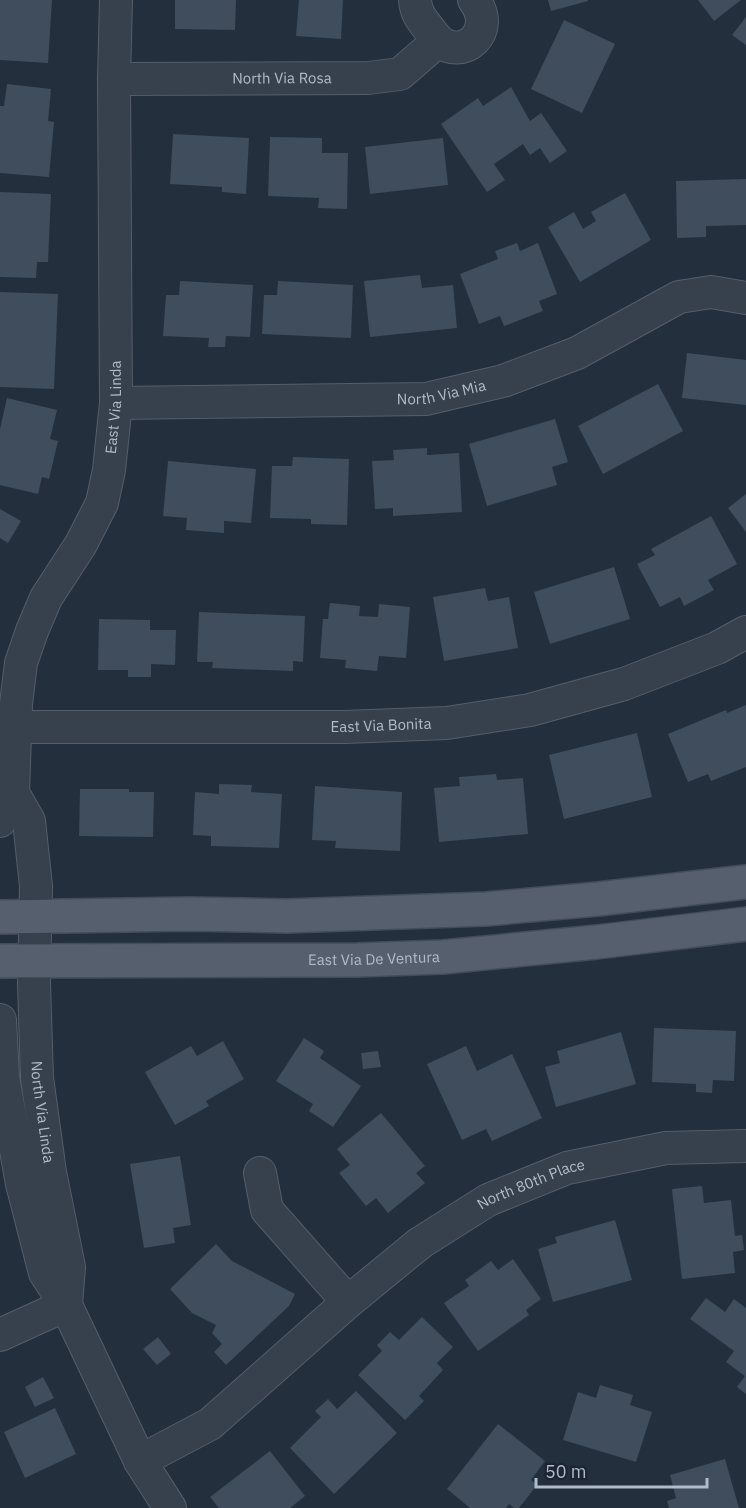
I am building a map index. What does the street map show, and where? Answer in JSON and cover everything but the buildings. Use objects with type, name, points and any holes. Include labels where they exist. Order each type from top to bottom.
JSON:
[{"type":"main road","points":[[0,917],[190,914],[287,916],[486,909],[746,882]]},
{"type":"main road","name":"East Via De Ventura","points":[[0,960],[357,960],[442,957],[597,942],[746,924]]},
{"type":"street","name":"East Via Linda","points":[[0,821],[13,793],[7,727],[21,663],[46,598],[81,544],[102,503],[109,470],[116,403],[114,79],[116,0]]},
{"type":"street","points":[[415,0],[419,16],[438,41],[454,47],[471,43],[482,28],[481,9],[474,0]]},
{"type":"street","name":"North Via Rosa","points":[[114,79],[368,78],[400,74],[438,41]]},
{"type":"street","name":"North Via Mia","points":[[116,403],[426,399],[503,381],[577,353],[679,297],[711,292],[746,298]]},
{"type":"street","name":"East Via Bonita","points":[[7,727],[345,727],[447,723],[531,710],[624,684],[717,648],[746,632]]},
{"type":"street","points":[[13,793],[29,820],[36,886],[36,917]]},
{"type":"street","name":"North Via Linda","points":[[36,917],[34,983],[37,1078],[50,1172],[69,1267],[66,1305]]},
{"type":"street","name":"North Via Linda","points":[[0,1020],[3,1077],[22,1184],[45,1273],[66,1305],[140,1461],[170,1508]]},
{"type":"street","name":"North 80th Place","points":[[140,1461],[210,1424],[348,1302],[420,1243],[488,1200],[567,1168],[666,1148],[746,1146]]},
{"type":"street","points":[[260,1173],[267,1210],[348,1302]]},
{"type":"street","points":[[0,1335],[66,1305]]}]
